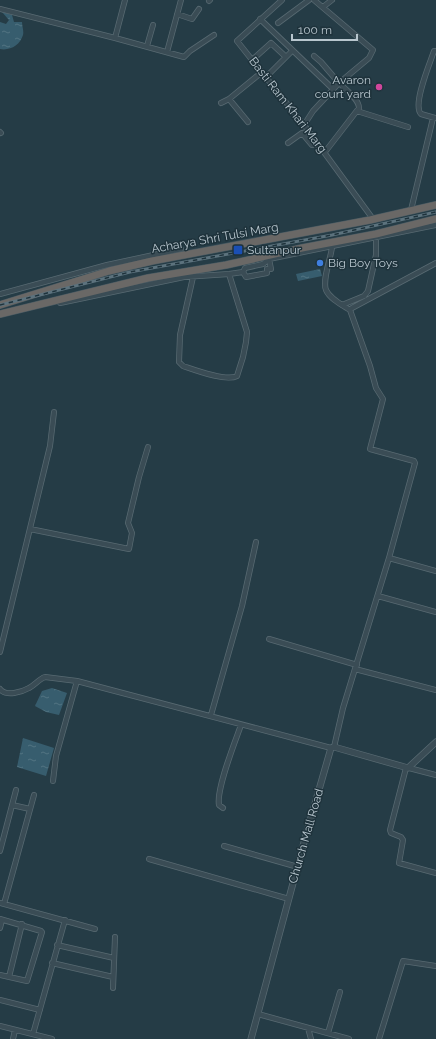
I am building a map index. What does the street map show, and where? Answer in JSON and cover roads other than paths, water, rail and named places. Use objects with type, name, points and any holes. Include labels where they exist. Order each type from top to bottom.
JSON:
[{"type":"highway","name":"Acharya Shri Tulsi Marg","points":[[0,304],[109,271],[152,261],[299,234],[436,205]]},
{"type":"highway","points":[[0,316],[148,278],[226,265],[302,248],[376,236],[436,219]]},
{"type":"highway","points":[[299,234],[302,248]]},
{"type":"street","points":[[115,38],[125,0]]},
{"type":"street","points":[[167,52],[181,0]]},
{"type":"street","name":"Basti Ram Khari Marg","points":[[282,0],[237,41],[325,152],[373,219]]},
{"type":"street","points":[[278,23],[309,0]]},
{"type":"street","points":[[304,125],[313,112],[339,83],[369,58],[373,50],[314,0]]},
{"type":"street","points":[[323,7],[332,0]]},
{"type":"street","points":[[0,9],[147,46],[184,57],[190,51],[214,35]]},
{"type":"street","points":[[177,14],[192,19],[199,9]]},
{"type":"street","points":[[260,19],[292,51],[304,60],[334,89]]},
{"type":"street","points":[[147,46],[153,26]]},
{"type":"street","points":[[252,60],[271,43],[286,57]]},
{"type":"street","points":[[266,77],[292,51]]},
{"type":"street","points":[[412,210],[434,118],[421,114],[418,108],[421,92],[434,51],[436,51]]},
{"type":"street","points":[[314,56],[358,104],[359,108],[325,152]]},
{"type":"street","points":[[221,103],[229,99],[262,72]]},
{"type":"street","points":[[229,99],[248,122]]},
{"type":"street","points":[[357,112],[408,126]]},
{"type":"street","points":[[288,143],[302,133],[312,145],[319,145]]},
{"type":"street","points":[[0,316],[147,284],[192,277],[243,272],[244,268],[263,264],[269,259],[436,225]]},
{"type":"street","points":[[342,305],[364,296],[368,291],[376,255],[376,236]]},
{"type":"street","points":[[332,247],[325,287],[328,294],[350,310],[370,366],[376,388],[383,399],[370,449],[415,462],[378,596],[332,748]]},
{"type":"street","points":[[0,294],[107,265],[181,249]]},
{"type":"street","points":[[243,272],[246,277],[268,273],[267,269],[271,269],[269,259]]},
{"type":"street","points":[[350,310],[436,263]]},
{"type":"street","points":[[192,277],[180,335],[179,362],[183,366],[217,376],[231,378],[237,376],[240,370],[247,335],[229,274]]},
{"type":"street","points":[[0,650],[52,439],[54,412]]},
{"type":"street","points":[[30,529],[129,549],[132,533],[128,523],[148,447]]},
{"type":"street","points":[[211,716],[242,606],[256,542]]},
{"type":"street","points":[[389,558],[436,571]]},
{"type":"street","points":[[378,596],[436,612]]},
{"type":"street","points":[[269,639],[356,667],[436,690]]},
{"type":"street","points":[[0,688],[6,693],[23,691],[45,677],[77,681],[436,775]]},
{"type":"street","points":[[53,781],[56,756],[77,681]]},
{"type":"street","points":[[223,808],[219,804],[219,797],[225,772],[241,725]]},
{"type":"street","points":[[436,742],[408,768],[390,830],[391,833],[401,837],[403,840],[399,863],[436,873]]},
{"type":"street","name":"Church Mall Road","points":[[251,1039],[332,748]]},
{"type":"street","points":[[0,851],[16,790]]},
{"type":"street","points":[[34,795],[2,903],[95,929]]},
{"type":"street","points":[[12,805],[30,809]]},
{"type":"street","points":[[224,846],[298,867]]},
{"type":"street","points":[[149,859],[289,899]]},
{"type":"street","points":[[0,928],[1,919],[41,930],[42,932],[28,981],[26,982],[0,975]]},
{"type":"street","points":[[33,1034],[65,920]]},
{"type":"street","points":[[9,977],[22,924]]},
{"type":"street","points":[[113,988],[115,937]]},
{"type":"street","points":[[57,945],[114,958]]},
{"type":"street","points":[[379,1039],[403,961],[436,966]]},
{"type":"street","points":[[52,963],[114,977]]},
{"type":"street","points":[[328,1033],[340,992]]},
{"type":"street","points":[[0,1000],[40,1010]]},
{"type":"street","points":[[258,1014],[349,1039]]},
{"type":"street","points":[[0,1026],[52,1039]]},
{"type":"street","points":[[308,1028],[311,1039]]},
{"type":"street","points":[[13,1039],[15,1030]]},
{"type":"water","points":[[2,12],[12,15],[14,22],[22,22],[22,39],[11,48],[7,49],[0,49],[0,22],[6,24],[9,20]]},
{"type":"water","points":[[320,269],[322,276],[298,281],[296,274]]},
{"type":"water","points":[[52,688],[67,693],[59,715],[46,712],[35,706],[42,691]]},
{"type":"water","points":[[23,738],[54,748],[46,776],[17,767]]},
{"type":"railway","points":[[0,305],[130,272],[332,235],[436,212]]},
{"type":"place","name":"Avaron court yard","points":[[379,87]]},
{"type":"place","name":"Sultanpur","points":[[238,250]]},
{"type":"place","name":"Big Boy Toys","points":[[320,263]]}]
